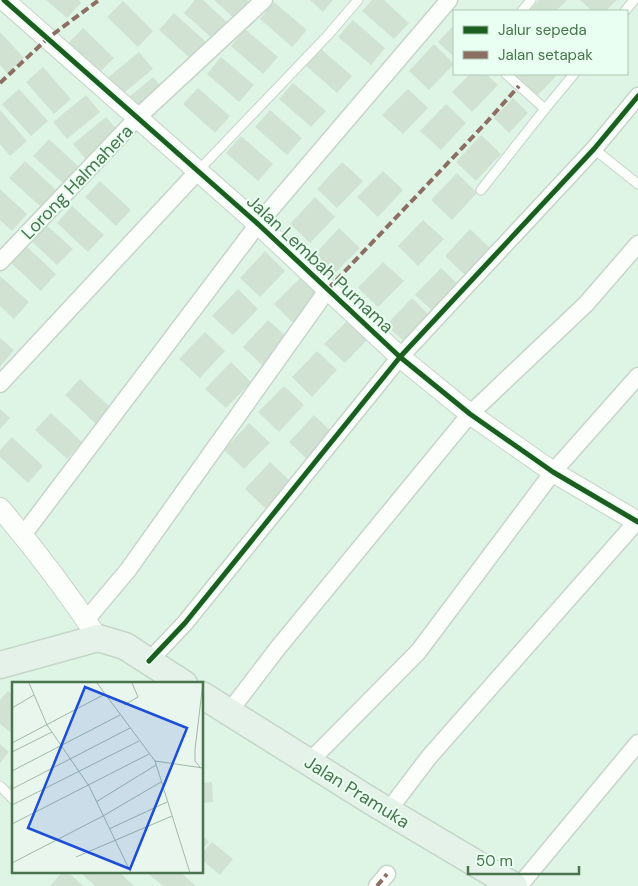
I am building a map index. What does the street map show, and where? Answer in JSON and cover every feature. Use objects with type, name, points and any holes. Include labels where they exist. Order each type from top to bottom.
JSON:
[{"type":"main road","points":[[0,665],[92,629],[125,646],[181,682]]},
{"type":"main road","name":"Jalan Pramuka","points":[[204,696],[388,812],[514,886]]},
{"type":"street","name":"Jalan Lembah Purnama","points":[[4,0],[258,224],[400,356],[470,414],[553,472],[638,521]]},
{"type":"street","name":"Lorong Halmahera","points":[[0,262],[138,117],[264,0]]},
{"type":"street","points":[[23,536],[258,224],[449,0]]},
{"type":"street","points":[[149,662],[185,623],[400,356],[594,149],[638,96]]},
{"type":"street","points":[[0,384],[198,171]]},
{"type":"street","points":[[229,712],[277,649],[470,414],[586,304],[638,244]]},
{"type":"street","points":[[0,508],[92,629],[128,570],[328,289]]},
{"type":"street","points":[[309,762],[418,652],[553,472],[638,376]]},
{"type":"street","points":[[388,812],[429,757],[638,521]]},
{"type":"street","points":[[519,886],[638,743]]},
{"type":"lane","points":[[198,171],[358,0]]},
{"type":"lane","points":[[523,10],[531,0]]},
{"type":"lane","points":[[626,10],[634,0]]},
{"type":"lane","points":[[507,75],[545,109]]},
{"type":"lane","points":[[481,190],[573,75]]},
{"type":"lane","points":[[594,149],[638,184]]},
{"type":"lane","points":[[0,786],[12,798]]},
{"type":"shaded area","points":[[0,0],[638,0],[638,886],[0,886]]},
{"type":"building","points":[[46,0],[79,0],[81,3],[67,18]]},
{"type":"building","points":[[195,0],[203,0],[230,25],[215,41],[184,13]]},
{"type":"building","points":[[214,0],[247,0],[251,4],[236,20]]},
{"type":"building","points":[[310,0],[333,0],[323,12]]},
{"type":"building","points":[[372,0],[384,0],[409,23],[394,39],[362,11]]},
{"type":"building","points":[[539,0],[567,0],[557,10],[530,10]]},
{"type":"building","points":[[580,0],[617,0],[607,10],[591,10]]},
{"type":"building","points":[[123,1],[153,31],[138,47],[107,17]]},
{"type":"building","points":[[274,2],[307,30],[292,47],[260,19]]},
{"type":"building","points":[[174,13],[206,42],[191,59],[159,30]]},
{"type":"building","points":[[353,20],[385,48],[371,65],[338,37]]},
{"type":"building","points":[[453,26],[453,56],[438,42]]},
{"type":"building","points":[[83,28],[114,58],[98,74],[67,44]]},
{"type":"building","points":[[245,29],[278,57],[263,74],[231,46]]},
{"type":"building","points":[[0,32],[24,58],[7,73],[0,65]]},
{"type":"building","points":[[434,44],[453,63],[429,90],[409,71]]},
{"type":"building","points":[[320,48],[352,76],[337,93],[305,65]]},
{"type":"building","points":[[139,52],[153,69],[120,96],[106,79]]},
{"type":"building","points":[[221,57],[254,85],[239,102],[207,74]]},
{"type":"building","points":[[43,67],[71,99],[54,114],[26,82]]},
{"type":"building","points":[[469,75],[487,75],[498,85],[472,112],[452,92]]},
{"type":"building","points":[[518,75],[557,75],[537,96],[516,76]]},
{"type":"building","points":[[153,77],[164,89],[139,109],[129,97]]},
{"type":"building","points":[[293,83],[326,111],[311,127],[279,99]]},
{"type":"building","points":[[198,88],[230,116],[215,133],[183,104]]},
{"type":"building","points":[[19,89],[48,121],[31,136],[2,104]]},
{"type":"building","points":[[408,89],[428,108],[403,134],[382,115]]},
{"type":"building","points":[[86,95],[100,112],[67,139],[53,122]]},
{"type":"building","points":[[513,98],[528,113],[509,133],[494,118]]},
{"type":"building","points":[[446,104],[466,123],[441,150],[420,131]]},
{"type":"building","points":[[0,110],[27,141],[10,156],[0,144]]},
{"type":"building","points":[[270,110],[302,138],[287,155],[255,127]]},
{"type":"building","points":[[106,117],[121,134],[87,161],[73,144]]},
{"type":"building","points":[[481,135],[501,154],[476,181],[456,162]]},
{"type":"building","points":[[241,136],[273,164],[258,181],[226,153]]},
{"type":"building","points":[[49,139],[80,168],[65,185],[33,156]]},
{"type":"building","points":[[25,161],[56,190],[41,207],[9,178]]},
{"type":"building","points":[[342,162],[363,181],[337,208],[317,189]]},
{"type":"building","points":[[383,171],[403,190],[378,217],[357,197]]},
{"type":"building","points":[[457,173],[477,193],[452,220],[431,200]]},
{"type":"building","points":[[100,181],[131,210],[116,226],[85,197]]},
{"type":"building","points":[[0,189],[27,214],[12,231],[0,220]]},
{"type":"building","points":[[315,197],[335,217],[310,243],[290,224]]},
{"type":"building","points":[[72,206],[104,235],[88,252],[57,223]]},
{"type":"building","points":[[41,220],[73,249],[57,265],[26,236]]},
{"type":"building","points":[[423,220],[444,239],[418,266],[398,246]]},
{"type":"building","points":[[339,228],[360,248],[334,274],[314,255]]},
{"type":"building","points":[[470,229],[491,249],[465,275],[445,256]]},
{"type":"building","points":[[25,245],[56,274],[41,291],[10,262]]},
{"type":"building","points":[[265,251],[285,271],[260,297],[240,278]]},
{"type":"building","points":[[383,262],[404,281],[378,307],[358,288]]},
{"type":"building","points":[[441,268],[461,287],[436,314],[415,295]]},
{"type":"building","points":[[0,276],[29,302],[14,319],[0,306]]},
{"type":"building","points":[[300,278],[320,297],[294,324],[274,304]]},
{"type":"building","points":[[238,289],[258,309],[233,335],[212,316]]},
{"type":"building","points":[[412,298],[432,318],[407,344],[386,325]]},
{"type":"building","points":[[350,318],[370,337],[345,363],[324,344]]},
{"type":"building","points":[[268,320],[289,339],[263,366],[243,347]]},
{"type":"building","points":[[205,332],[225,351],[200,378],[179,359]]},
{"type":"building","points":[[0,338],[14,350],[0,367]]},
{"type":"building","points":[[317,351],[337,370],[312,397],[292,377]]},
{"type":"building","points":[[231,362],[251,382],[226,408],[205,389]]},
{"type":"building","points":[[80,379],[111,408],[96,424],[65,395]]},
{"type":"building","points":[[284,386],[304,405],[279,432],[258,412]]},
{"type":"building","points":[[0,409],[10,418],[0,429]]},
{"type":"building","points":[[51,413],[82,442],[67,459],[35,430]]},
{"type":"building","points":[[314,415],[335,435],[309,461],[289,442]]},
{"type":"building","points":[[249,423],[270,443],[244,469],[224,450]]},
{"type":"building","points":[[12,437],[43,466],[28,483],[0,457],[0,450]]},
{"type":"building","points":[[270,462],[291,482],[265,508],[245,489]]},
{"type":"building","points":[[8,691],[12,694],[12,733],[0,724],[0,700]]},
{"type":"building","points":[[0,744],[9,752],[0,763]]},
{"type":"building","points":[[212,782],[213,802],[204,803],[204,783]]},
{"type":"building","points":[[204,837],[209,842],[204,847]]},
{"type":"building","points":[[212,842],[233,859],[220,875],[204,862],[204,851]]},
{"type":"building","points":[[60,874],[70,874],[83,886],[50,886]]},
{"type":"building","points":[[82,874],[121,874],[133,885],[132,886],[95,886]]},
{"type":"building","points":[[148,874],[182,874],[196,886],[163,886]]},
{"type":"marked path","points":[[0,83],[48,38],[99,0]]},
{"type":"marked path","points":[[328,289],[519,86]]},
{"type":"marked path","points":[[377,886],[387,874]]},
{"type":"cycle path","points":[[4,0],[258,224],[400,357],[470,414],[553,472],[638,522]]},
{"type":"cycle path","points":[[149,661],[185,623],[400,357],[594,149],[638,96]]}]
